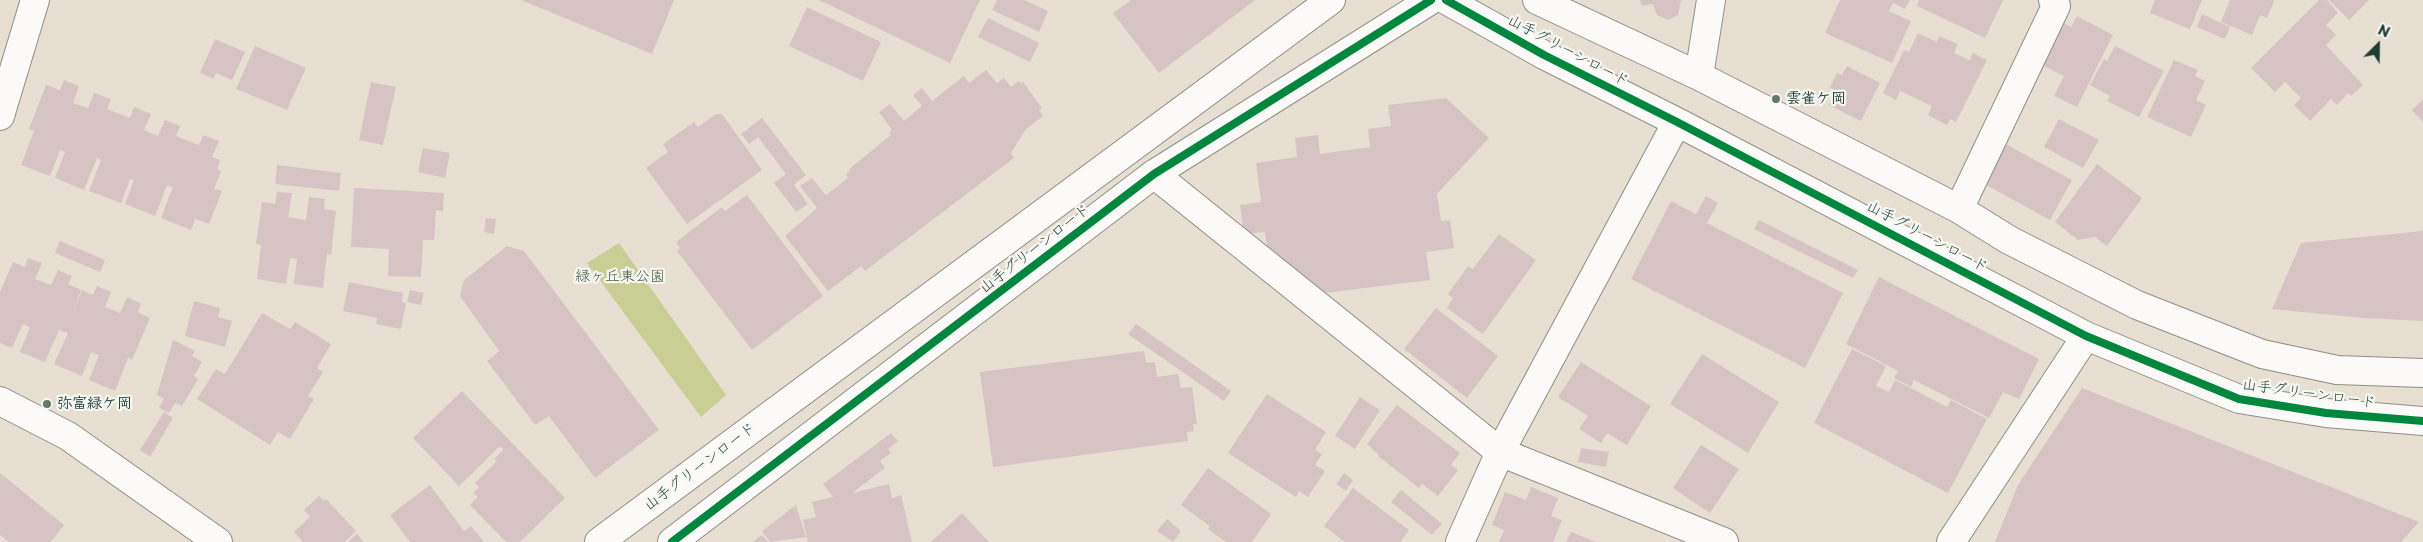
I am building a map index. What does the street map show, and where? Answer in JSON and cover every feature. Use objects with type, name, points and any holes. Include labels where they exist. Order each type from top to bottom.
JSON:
[{"type":"street","points":[[0,116],[35,0]]},
{"type":"street","name":"山手グリーンロード","points":[[599,542],[1331,0]]},
{"type":"street","name":"山手グリーンロード","points":[[672,542],[1154,174],[1431,0]]},
{"type":"street","name":"山手グリーンロード","points":[[1446,0],[1544,55],[1677,122],[2086,336],[2239,399],[2326,413],[2423,421]]},
{"type":"street","name":"山手グリーンロード","points":[[1537,0],[1699,76],[1959,209],[2009,240],[2137,305],[2262,354],[2337,370],[2423,373]]},
{"type":"street","points":[[1699,76],[1711,0]]},
{"type":"street","points":[[1959,209],[2056,6],[2052,0]]},
{"type":"street","points":[[1460,542],[1500,452],[1677,122]]},
{"type":"street","points":[[1154,174],[1500,452],[1724,542]]},
{"type":"street","points":[[1951,542],[2086,336]]},
{"type":"street","points":[[0,401],[68,436],[218,542]]},
{"type":"green space","name":"緑ヶ丘東公園","points":[[619,243],[726,395],[701,417],[587,263]]},
{"type":"building","points":[[521,0],[674,0],[652,54]]},
{"type":"building","points":[[819,0],[980,0],[950,63]]},
{"type":"building","points":[[997,0],[1024,0],[1048,11],[1039,32],[992,10]]},
{"type":"building","points":[[1131,0],[1255,0],[1159,73],[1113,13]]},
{"type":"building","points":[[1640,0],[1681,0],[1678,15],[1668,20],[1657,15],[1653,4],[1642,6]]},
{"type":"building","points":[[1840,0],[1910,0],[1905,9],[1893,3],[1889,11],[1911,21],[1892,63],[1825,33]]},
{"type":"building","points":[[1919,0],[2003,0],[1985,38],[1917,6]]},
{"type":"building","points":[[2155,0],[2202,0],[2190,29],[2150,13]]},
{"type":"building","points":[[2230,0],[2274,1],[2267,18],[2260,15],[2252,35],[2221,22]]},
{"type":"building","points":[[2319,0],[2327,0],[2338,13],[2326,25],[2336,35],[2326,45],[2363,85],[2351,96],[2348,93],[2337,105],[2331,99],[2310,121],[2294,105],[2301,98],[2285,82],[2275,92],[2251,68]]},
{"type":"building","points":[[2329,0],[2369,0],[2349,20]]},
{"type":"building","points":[[807,7],[881,42],[863,81],[789,46]]},
{"type":"building","points":[[2202,14],[2230,27],[2225,39],[2197,27]]},
{"type":"building","points":[[2077,16],[2113,35],[2077,107],[2054,96],[2064,76],[2032,60],[2052,17],[2071,27]]},
{"type":"building","points":[[988,18],[1039,43],[1030,62],[978,37]]},
{"type":"building","points":[[1918,33],[1937,42],[1939,36],[1958,44],[1954,53],[1971,61],[1973,53],[1987,60],[1956,122],[1950,119],[1947,125],[1928,115],[1932,106],[1900,91],[1896,100],[1883,93],[1904,50],[1909,52]]},
{"type":"building","points":[[215,39],[245,52],[232,80],[216,73],[214,79],[200,73]]},
{"type":"building","points":[[255,46],[306,68],[287,110],[236,89]]},
{"type":"building","points":[[2115,46],[2164,71],[2139,117],[2107,101],[2110,96],[2090,85],[2104,59],[2107,61]]},
{"type":"building","points":[[2174,60],[2198,70],[2195,76],[2205,81],[2196,100],[2206,105],[2191,137],[2147,117]]},
{"type":"building","points":[[1847,66],[1880,83],[1861,121],[1829,105],[1835,91],[1830,87],[1837,73],[1842,75]]},
{"type":"building","points":[[986,70],[997,83],[1004,78],[1011,87],[1019,81],[1021,84],[1023,82],[1042,108],[1039,110],[1043,116],[1026,129],[1011,153],[1014,158],[865,271],[861,266],[828,291],[785,236],[817,208],[800,186],[812,178],[826,195],[848,178],[846,174],[850,171],[849,169],[891,135],[889,133],[892,130],[879,112],[890,104],[904,121],[922,106],[913,95],[922,88],[932,101],[964,76],[969,83]]},
{"type":"building","points":[[64,80],[79,86],[73,103],[88,108],[94,93],[111,99],[107,109],[130,118],[134,107],[151,114],[144,130],[158,136],[165,120],[180,126],[176,136],[199,145],[203,135],[219,141],[212,157],[220,160],[217,169],[221,171],[214,189],[222,191],[209,224],[195,219],[191,230],[161,218],[173,187],[167,185],[155,216],[125,204],[134,180],[130,179],[121,203],[89,191],[101,160],[97,158],[84,190],[55,178],[65,152],[60,150],[50,176],[21,165],[34,131],[29,129],[46,85],[60,90]]},
{"type":"building","points":[[371,82],[396,87],[383,145],[359,140]]},
{"type":"building","points":[[1446,98],[1489,138],[1437,194],[1441,221],[1450,220],[1454,248],[1426,252],[1430,280],[1324,293],[1268,255],[1265,232],[1244,234],[1240,205],[1261,202],[1256,163],[1297,157],[1295,138],[1318,135],[1320,154],[1370,147],[1368,129],[1391,126],[1388,105]]},
{"type":"building","points":[[2423,99],[2423,122],[2412,110]]},
{"type":"building","points":[[716,114],[722,114],[762,170],[687,224],[646,168],[668,152],[663,144],[694,122],[698,127]]},
{"type":"building","points":[[762,118],[806,175],[794,185],[808,204],[796,212],[774,183],[786,174],[758,137],[749,144],[741,134]]},
{"type":"building","points":[[2059,119],[2099,140],[2083,168],[2044,147]]},
{"type":"building","points":[[1998,140],[2072,180],[2050,220],[1977,180]]},
{"type":"building","points":[[423,148],[450,153],[445,178],[418,172]]},
{"type":"building","points":[[2097,164],[2142,198],[2107,246],[2095,237],[2078,240],[2055,222]]},
{"type":"building","points":[[277,165],[341,173],[339,191],[275,184]]},
{"type":"building","points":[[354,188],[444,193],[443,211],[436,210],[434,240],[423,240],[421,277],[388,276],[389,249],[351,247]]},
{"type":"building","points":[[277,192],[292,193],[288,217],[306,220],[309,197],[325,199],[324,209],[336,211],[331,255],[327,254],[323,288],[294,284],[297,259],[290,258],[286,284],[257,279],[261,245],[256,244],[262,202],[275,204]]},
{"type":"building","points":[[747,195],[823,296],[752,350],[677,251],[680,248],[676,242],[722,207],[725,211]]},
{"type":"building","points":[[1706,196],[1718,203],[1707,223],[1843,293],[1805,368],[1631,279],[1671,201],[1696,214]]},
{"type":"building","points":[[486,218],[496,219],[494,234],[484,232]]},
{"type":"building","points":[[1759,220],[1858,270],[1853,278],[1754,229]]},
{"type":"building","points":[[2423,231],[2423,321],[2363,318],[2272,309],[2301,243]]},
{"type":"building","points":[[1499,234],[1536,260],[1483,334],[1447,308],[1453,298],[1448,294],[1468,266],[1473,269]]},
{"type":"building","points":[[60,241],[105,260],[100,272],[55,253]]},
{"type":"building","points":[[507,246],[524,251],[659,430],[595,478],[549,416],[535,425],[487,361],[499,351],[460,296],[464,280]]},
{"type":"building","points":[[28,258],[42,263],[35,279],[51,285],[58,270],[72,276],[68,284],[81,290],[72,314],[82,290],[93,295],[97,286],[111,292],[105,307],[120,313],[127,297],[141,304],[138,312],[150,318],[132,360],[128,358],[115,391],[89,380],[99,355],[91,352],[82,376],[54,364],[68,333],[59,330],[45,362],[20,352],[30,327],[23,324],[12,348],[0,343],[0,292],[13,262],[25,267]]},
{"type":"building","points":[[1879,277],[2039,359],[2019,399],[2003,392],[1989,418],[1914,380],[1911,387],[1894,378],[1898,371],[1846,344]]},
{"type":"building","points":[[349,282],[403,293],[402,302],[406,303],[401,329],[376,324],[377,318],[343,311]]},
{"type":"building","points":[[410,290],[424,293],[421,305],[407,302]]},
{"type":"building","points":[[194,301],[220,308],[218,317],[232,321],[225,347],[185,336]]},
{"type":"building","points":[[1436,308],[1498,356],[1467,398],[1404,349]]},
{"type":"building","points":[[262,313],[290,329],[295,322],[331,344],[317,368],[323,372],[308,396],[314,399],[290,439],[278,432],[270,445],[197,399],[216,369],[225,374]]},
{"type":"building","points":[[1136,324],[1231,391],[1224,401],[1128,334]]},
{"type":"building","points":[[173,340],[195,351],[192,356],[202,362],[194,376],[198,379],[182,406],[175,403],[169,413],[159,408],[164,399],[157,395]]},
{"type":"building","points":[[1852,349],[1886,366],[1876,386],[1889,392],[1895,380],[1947,407],[1951,400],[1987,419],[1948,493],[1814,423]]},
{"type":"building","points":[[1144,351],[1146,363],[1155,362],[1157,377],[1178,374],[1181,388],[1192,387],[1197,424],[1193,424],[1194,431],[1187,432],[1188,441],[993,467],[980,372]]},
{"type":"building","points":[[1702,354],[1779,402],[1748,453],[1670,404]]},
{"type":"building","points":[[1581,362],[1651,406],[1627,445],[1607,433],[1601,443],[1579,429],[1588,416],[1558,397]]},
{"type":"building","points":[[2082,388],[2419,522],[2401,542],[1995,542],[2018,485]]},
{"type":"building","points":[[462,391],[565,498],[520,542],[506,542],[470,505],[478,497],[473,493],[479,487],[475,483],[497,461],[494,459],[503,450],[500,446],[459,486],[413,438]]},
{"type":"building","points":[[1267,394],[1326,432],[1315,450],[1322,454],[1315,465],[1325,471],[1308,497],[1299,491],[1296,497],[1228,453]]},
{"type":"building","points":[[1360,397],[1380,410],[1355,449],[1335,436]]},
{"type":"building","points":[[1397,405],[1460,453],[1451,465],[1458,470],[1438,496],[1422,484],[1419,488],[1378,456],[1367,444]]},
{"type":"building","points":[[164,412],[173,418],[150,457],[140,450]]},
{"type":"building","points":[[891,433],[898,441],[888,449],[891,453],[880,461],[885,468],[852,493],[889,484],[892,498],[901,495],[912,542],[808,542],[803,520],[816,517],[812,502],[833,497],[823,484]]},
{"type":"building","points":[[1701,445],[1739,469],[1710,513],[1673,488]]},
{"type":"building","points":[[1581,448],[1609,452],[1606,467],[1578,462]]},
{"type":"building","points":[[1208,468],[1271,514],[1252,542],[1226,542],[1208,529],[1210,526],[1181,505]]},
{"type":"building","points":[[0,473],[64,525],[51,542],[9,542],[0,535]]},
{"type":"building","points":[[1344,473],[1353,480],[1346,491],[1336,484]]},
{"type":"building","points":[[430,485],[464,531],[471,526],[484,542],[410,542],[390,515]]},
{"type":"building","points":[[1531,487],[1558,498],[1551,516],[1562,520],[1553,542],[1499,542],[1504,530],[1492,525],[1505,492],[1526,500]]},
{"type":"building","points":[[1353,488],[1409,530],[1400,542],[1345,542],[1324,526]]},
{"type":"building","points":[[1401,490],[1442,524],[1432,535],[1391,502]]},
{"type":"building","points":[[319,496],[324,501],[326,499],[356,531],[345,542],[303,542],[294,532],[310,517],[304,510]]},
{"type":"building","points":[[796,505],[806,537],[770,542],[762,531]]},
{"type":"building","points":[[962,513],[989,542],[931,542]]},
{"type":"building","points":[[1167,519],[1181,531],[1173,542],[1157,531]]},
{"type":"building","points":[[1571,532],[1596,542],[1566,542]]},
{"type":"building","points":[[357,534],[364,542],[348,542]]},
{"type":"building","points":[[762,535],[768,542],[752,542]]},
{"type":"cycle path","points":[[672,542],[1154,174],[1431,0]]},
{"type":"cycle path","points":[[1446,0],[1544,55],[1677,122],[2086,336],[2239,399],[2326,413],[2423,421]]},
{"type":"place","name":"雲雀ケ岡","points":[[1776,99]]},
{"type":"place","name":"弥富緑ケ岡","points":[[47,404]]}]
